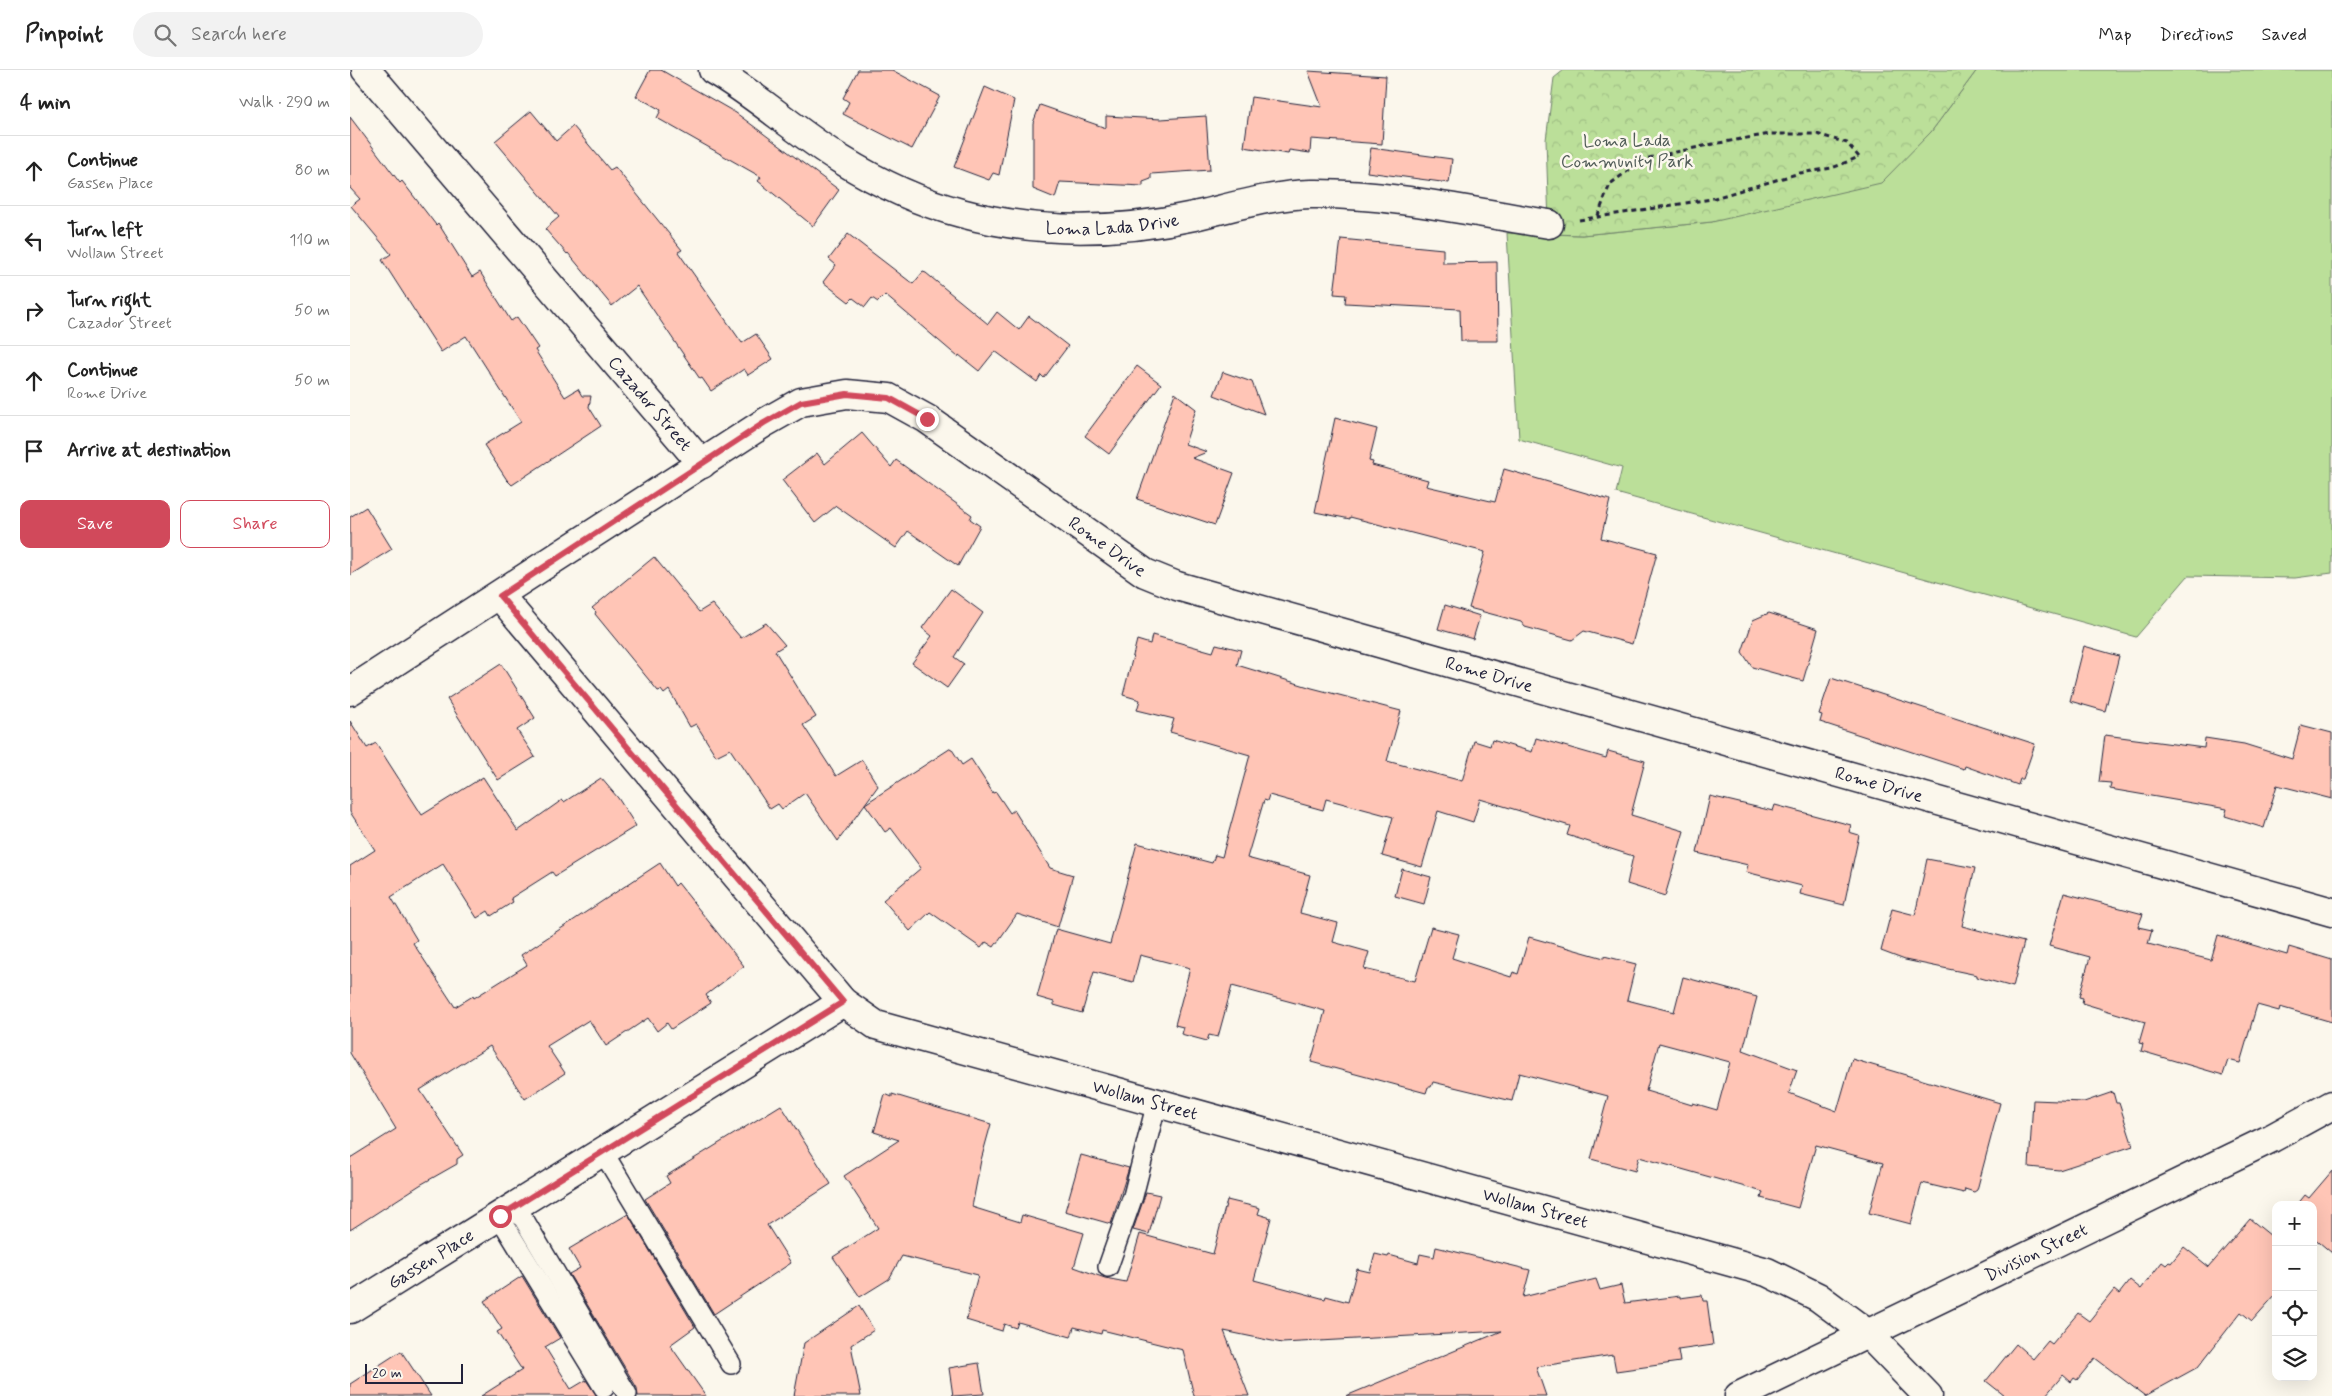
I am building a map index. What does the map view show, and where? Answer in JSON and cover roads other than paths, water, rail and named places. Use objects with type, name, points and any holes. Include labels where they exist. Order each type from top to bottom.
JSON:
[{"type":"street","name":"Cazador Street","points":[[350,691],[702,464],[366,70]]},
{"type":"street","name":"Loma Lada Drive","points":[[713,70],[741,86],[839,158],[901,192],[960,213],[1022,226],[1085,230],[1139,226],[1194,216],[1258,200],[1310,194],[1369,196],[1549,224]]},
{"type":"street","name":"Rome Drive","points":[[702,464],[764,423],[801,402],[847,394],[889,398],[927,419],[1138,569],[1177,586],[2332,912]]},
{"type":"street","name":"Wollam Street","points":[[500,596],[843,1002],[876,1025],[1758,1269],[1818,1297],[1868,1334],[1928,1396]]},
{"type":"street","name":"Gassen Place","points":[[350,1309],[843,1002]]},
{"type":"street","name":"Division Street","points":[[1739,1396],[2272,1138],[2332,1106]]},
{"type":"lane","points":[[1108,1267],[1133,1196],[1157,1102]]},
{"type":"lane","points":[[603,1152],[731,1364]]},
{"type":"lane","points":[[508,1211],[604,1388]]},
{"type":"lane","points":[[508,1211],[627,1394]]},
{"type":"park label","name":"Loma Lada Community Park","points":[[1627,150]]}]
